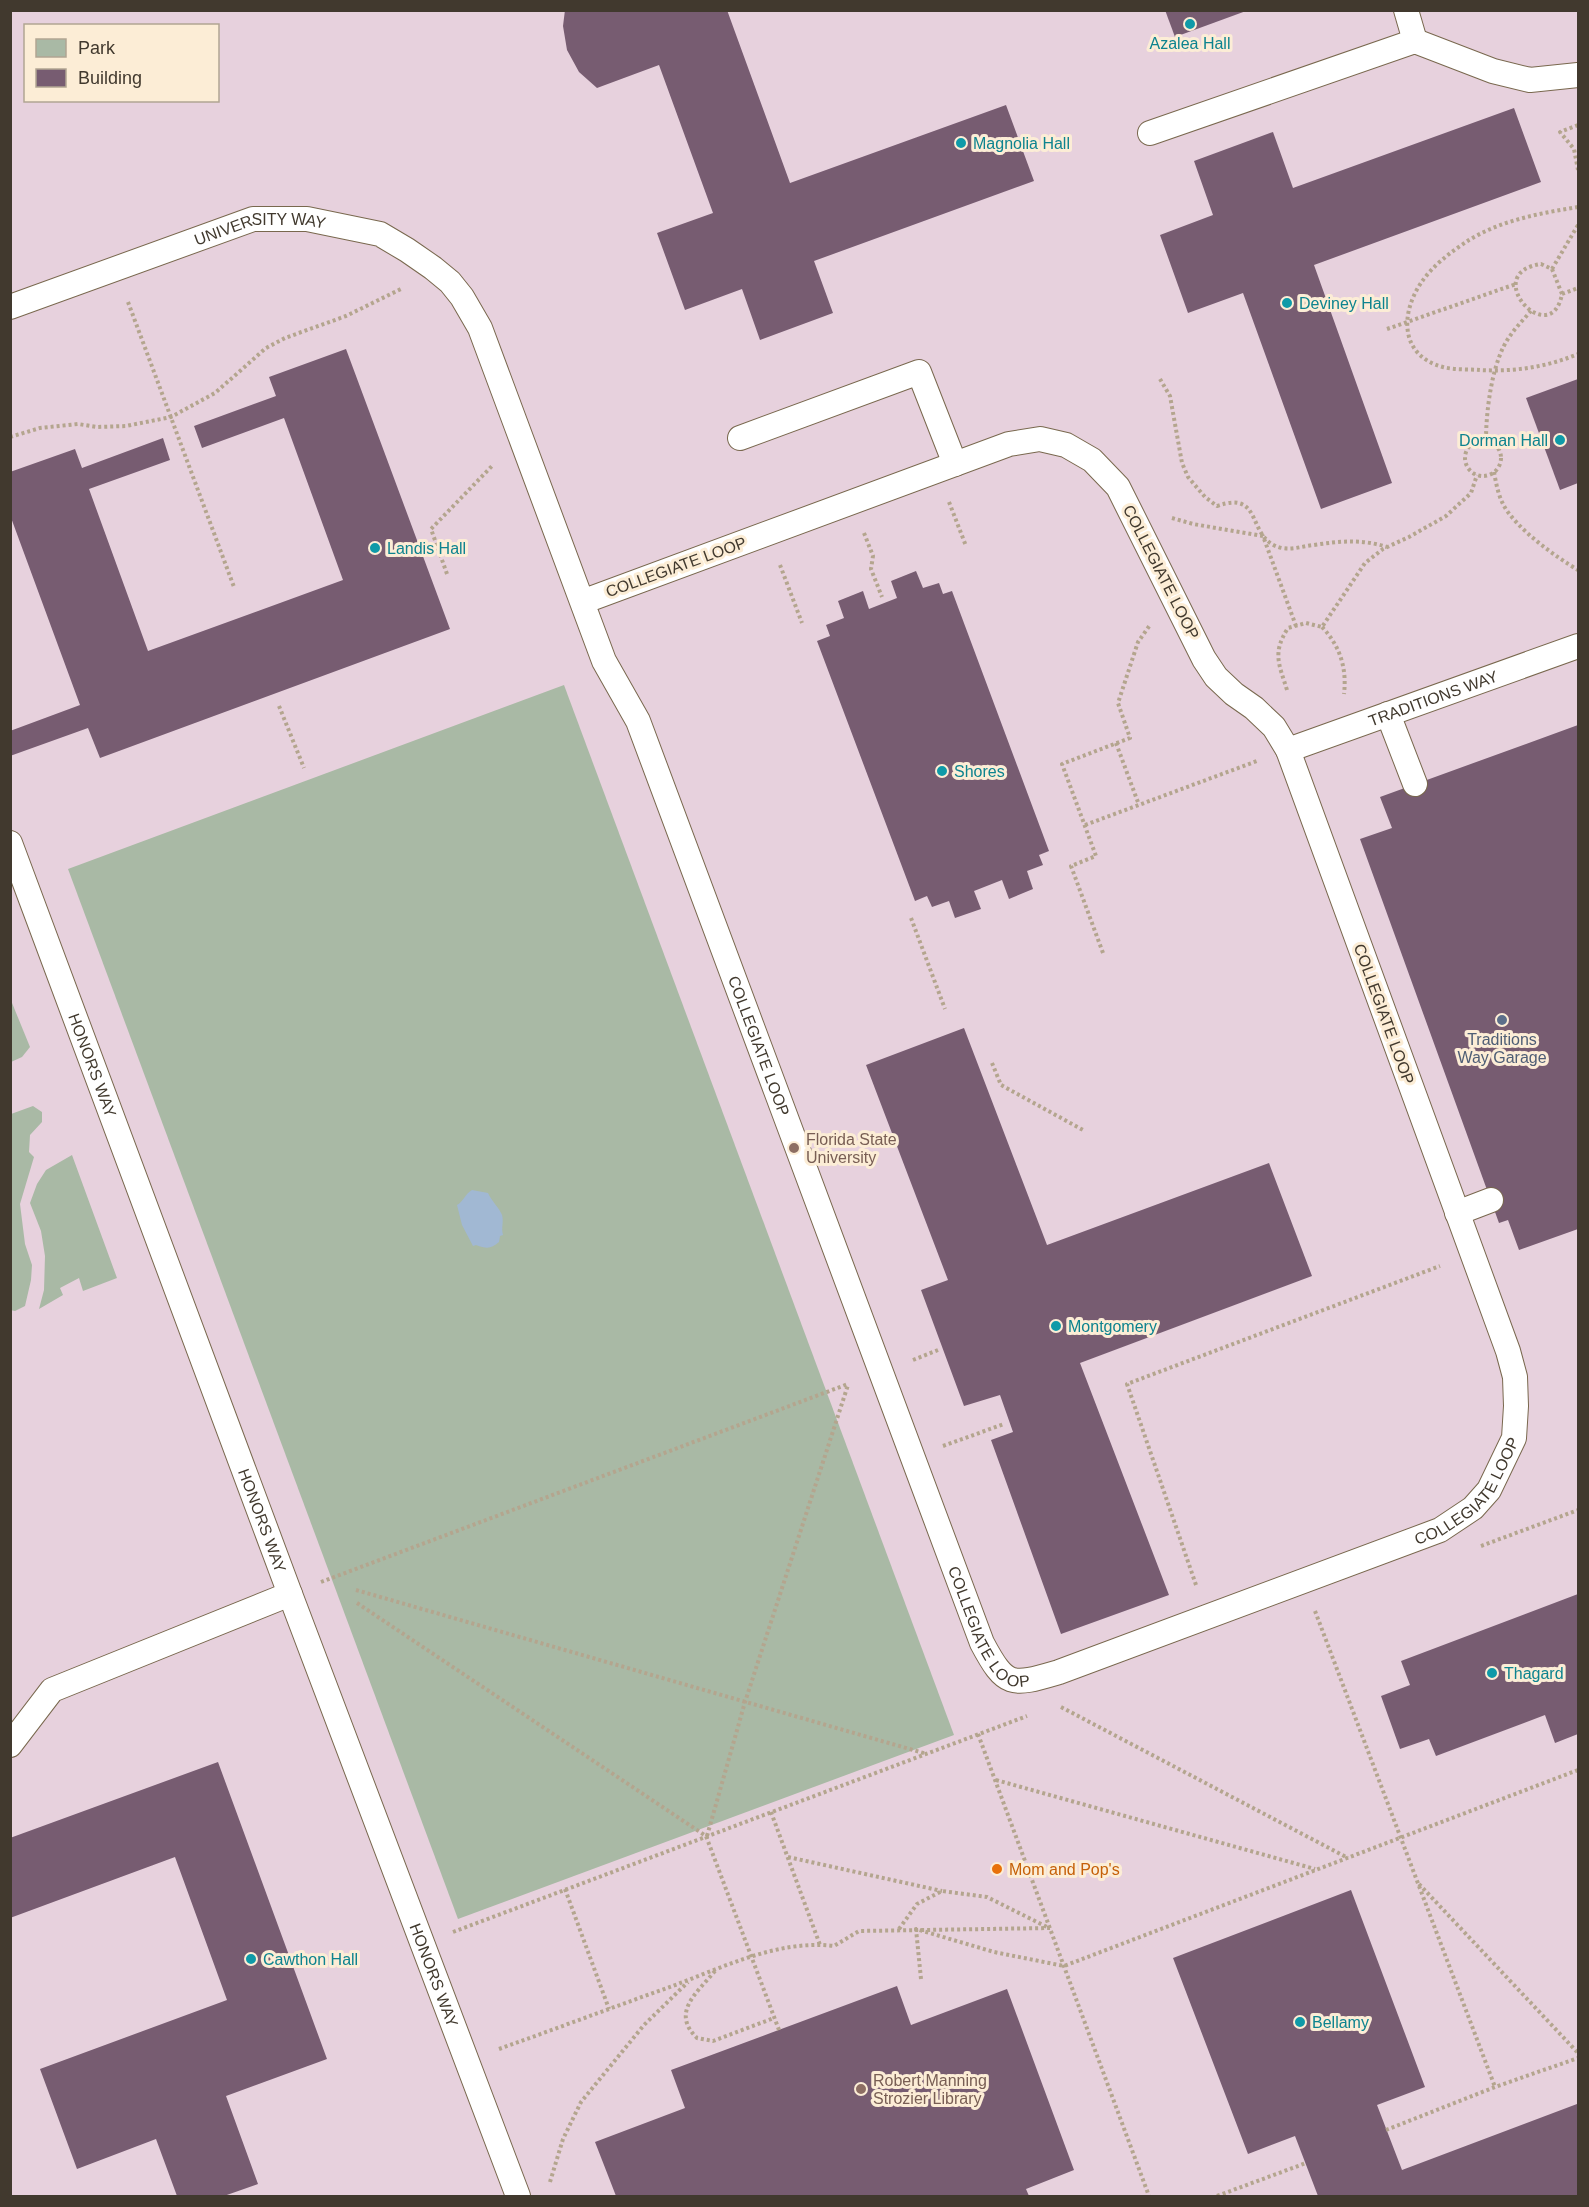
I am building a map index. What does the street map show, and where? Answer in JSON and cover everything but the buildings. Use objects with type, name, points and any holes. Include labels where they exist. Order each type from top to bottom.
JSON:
[{"type":"lane","points":[[1406,10],[1415,40]]},
{"type":"lane","points":[[1150,133],[1415,40],[1493,71],[1530,80],[1578,75]]},
{"type":"lane","name":"UNIVERSITY WAY","points":[[10,307],[253,219],[307,219],[380,234],[407,250],[450,282],[462,297],[480,328]]},
{"type":"lane","name":"COLLEGIATE LOOP","points":[[480,328],[582,602],[604,661],[638,722],[982,1643],[996,1669],[1007,1679],[1029,1681],[1059,1672],[1440,1530],[1473,1508],[1489,1490],[1514,1438],[1515,1377],[1508,1351],[1288,750],[1274,727],[1254,708],[1234,694],[1216,676],[1204,659],[1118,487],[1092,460],[1066,445],[1040,438],[1010,444],[582,602]]},
{"type":"lane","points":[[740,438],[919,372],[955,464]]},
{"type":"lane","name":"TRADITIONS WAY","points":[[1288,750],[1578,646]]},
{"type":"lane","points":[[1388,714],[1415,784]]},
{"type":"lane","name":"HONORS WAY","points":[[10,843],[290,1594],[518,2196]]},
{"type":"lane","points":[[1457,1213],[1491,1200]]},
{"type":"lane","points":[[10,1745],[52,1690],[290,1594]]},
{"type":"path","points":[[1578,125],[1560,132],[1574,149],[1578,170]]},
{"type":"path","points":[[1578,207],[1532,215],[1509,222],[1470,240],[1441,262],[1422,282],[1412,300],[1406,323],[1411,344],[1423,358],[1442,367],[1496,371],[1528,368],[1558,362],[1578,354]]},
{"type":"path","points":[[1552,269],[1578,225]]},
{"type":"path","points":[[1540,264],[1552,269],[1562,294],[1556,309],[1547,315],[1526,309],[1519,298],[1516,284],[1517,275],[1527,266],[1540,264]]},
{"type":"path","points":[[1387,329],[1516,284]]},
{"type":"path","points":[[10,437],[40,428],[78,424],[98,427],[126,426],[171,417],[215,393],[266,348],[285,338],[346,316],[405,287]]},
{"type":"path","points":[[1562,294],[1578,288]]},
{"type":"path","points":[[128,302],[234,587]]},
{"type":"path","points":[[1486,440],[1490,391],[1496,371],[1508,338],[1531,311]]},
{"type":"path","points":[[1160,379],[1170,396],[1182,464],[1188,477],[1204,497],[1217,506],[1231,501],[1241,503],[1250,509],[1263,536],[1296,626]]},
{"type":"path","points":[[1486,440],[1500,450],[1501,462],[1489,475],[1477,475],[1468,468],[1467,451],[1474,442],[1486,440]]},
{"type":"path","points":[[447,574],[431,530],[492,466]]},
{"type":"path","points":[[1494,472],[1496,487],[1504,506],[1526,532],[1565,563],[1578,570]]},
{"type":"path","points":[[1322,627],[1365,563],[1387,547],[1446,516],[1471,493],[1477,475]]},
{"type":"path","points":[[945,491],[966,546]]},
{"type":"path","points":[[1162,515],[1193,524],[1263,536],[1270,543],[1282,548],[1368,541],[1387,547]]},
{"type":"path","points":[[860,523],[873,556],[871,569],[882,597]]},
{"type":"path","points":[[779,563],[802,623]]},
{"type":"path","points":[[1103,953],[1071,866],[1096,856],[1062,764],[1130,738],[1118,703],[1138,642],[1155,617]]},
{"type":"path","points":[[1287,690],[1278,663],[1278,644],[1288,628],[1306,623],[1322,627],[1333,639],[1342,658],[1345,683],[1343,702]]},
{"type":"path","points":[[279,706],[304,768]]},
{"type":"path","points":[[1116,743],[1138,805]]},
{"type":"path","points":[[1085,825],[1260,760]]},
{"type":"path","points":[[911,918],[945,1009]]},
{"type":"path","points":[[992,1063],[1001,1085],[1083,1130]]},
{"type":"path","points":[[1199,1594],[1127,1384],[1472,1254]]},
{"type":"path","points":[[908,1361],[938,1350]]},
{"type":"path","points":[[290,1594],[848,1384],[745,1702],[706,1836]]},
{"type":"path","points":[[941,1447],[1004,1424]]},
{"type":"path","points":[[1479,1547],[1578,1510]]},
{"type":"path","points":[[357,1590],[927,1754]]},
{"type":"path","points":[[357,1603],[706,1836],[779,2030]]},
{"type":"path","points":[[1304,1612],[1314,1608],[1495,2087]]},
{"type":"path","points":[[1068,1701],[1057,1705],[1348,1858]]},
{"type":"path","points":[[422,1944],[1037,1712]]},
{"type":"path","points":[[978,1734],[1149,2196]]},
{"type":"path","points":[[916,1929],[994,1952],[1064,1966],[1578,1770]]},
{"type":"path","points":[[995,1780],[1317,1870]]},
{"type":"path","points":[[771,1812],[820,1945]]},
{"type":"path","points":[[788,1857],[942,1891],[987,1897],[1050,1928]]},
{"type":"path","points":[[1416,1881],[1578,2053]]},
{"type":"path","points":[[565,1889],[609,2009]]},
{"type":"path","points":[[899,1929],[917,1904],[942,1891]]},
{"type":"path","points":[[499,2049],[752,1957],[797,1945],[834,1947],[859,1931],[1050,1928]]},
{"type":"path","points":[[916,1929],[921,1979]]},
{"type":"path","points":[[716,1970],[689,2001],[685,2009],[688,2028],[697,2038],[713,2041],[774,2018]]},
{"type":"path","points":[[549,2184],[563,2139],[581,2102],[644,2025],[691,1979]]},
{"type":"path","points":[[1386,2130],[1495,2087],[1578,2058]]},
{"type":"path","points":[[1217,2196],[1306,2163]]},
{"type":"shaded area","name":"Florida State University","points":[[11,11],[1578,11],[1578,2196],[11,2196]]},
{"type":"green space","points":[[564,685],[954,1735],[458,1919],[68,869]]},
{"type":"green space","points":[[10,998],[30,1047],[22,1057],[11,1062]]},
{"type":"green space","points":[[33,1106],[42,1112],[42,1122],[30,1135],[29,1152],[34,1157],[20,1204],[25,1244],[32,1265],[31,1280],[25,1306],[15,1311],[10,1310],[11,1114]]},
{"type":"green space","points":[[72,1155],[117,1278],[83,1291],[79,1278],[60,1288],[63,1295],[39,1309],[44,1290],[45,1256],[41,1231],[30,1203],[37,1184],[46,1170]]},
{"type":"water","points":[[472,1190],[488,1193],[502,1215],[503,1235],[500,1236],[499,1242],[491,1247],[473,1246],[462,1225],[457,1205]]},
{"type":"place","name":"Azalea Hall","points":[[1190,24]]},
{"type":"place","name":"Magnolia Hall","points":[[961,143]]},
{"type":"place","name":"Deviney Hall","points":[[1287,303]]},
{"type":"place","name":"Dorman Hall","points":[[1560,440]]},
{"type":"place","name":"Landis Hall","points":[[375,548]]},
{"type":"place","name":"Shores","points":[[942,771]]},
{"type":"place","name":"Traditions Way Garage","points":[[1502,1020]]},
{"type":"place","name":"Florida State University","points":[[794,1148]]},
{"type":"place","name":"Montgomery","points":[[1056,1326]]},
{"type":"place","name":"Thagard","points":[[1492,1673]]},
{"type":"place","name":"Mom and Pop's","points":[[997,1869]]},
{"type":"place","name":"Cawthon Hall","points":[[251,1959]]},
{"type":"place","name":"Bellamy","points":[[1300,2022]]},
{"type":"place","name":"Robert Manning Strozier Library","points":[[861,2089]]}]
